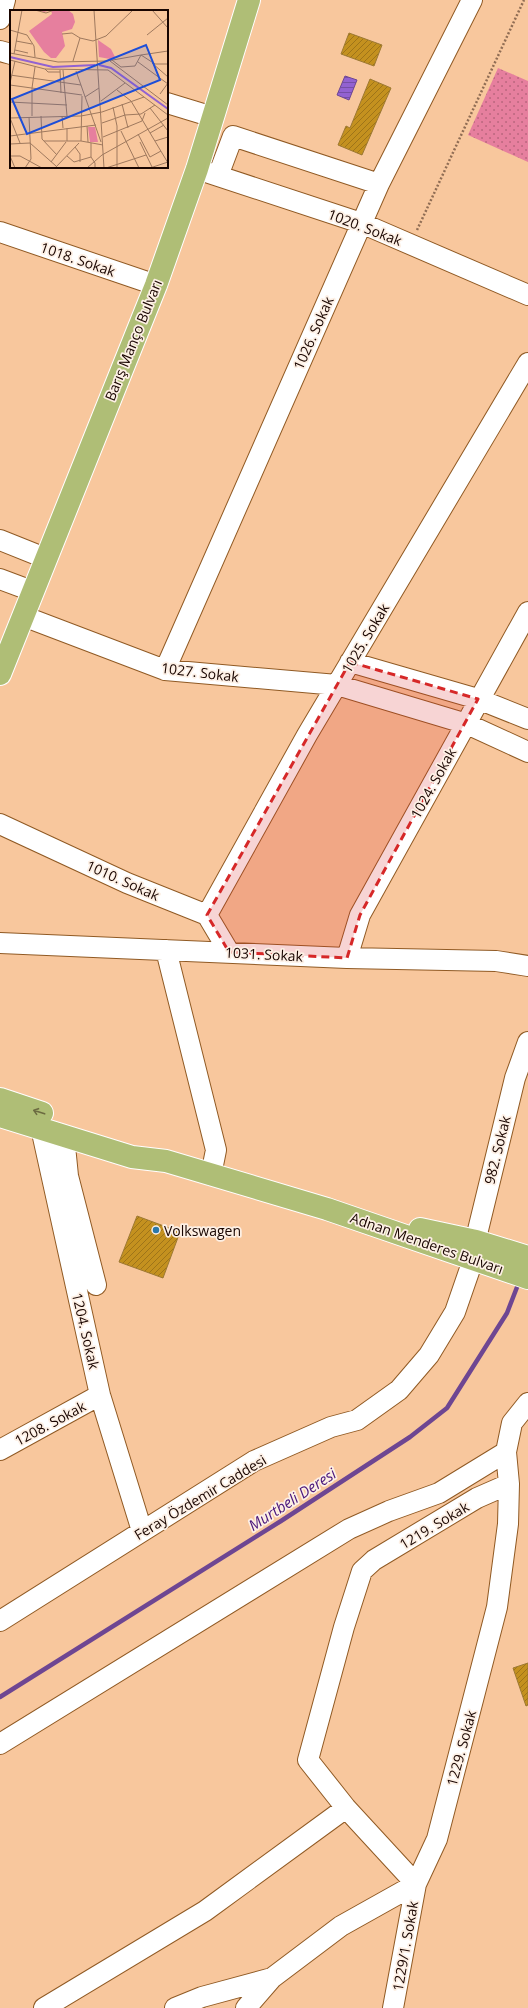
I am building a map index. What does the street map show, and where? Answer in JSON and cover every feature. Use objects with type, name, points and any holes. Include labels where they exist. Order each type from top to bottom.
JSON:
[{"type":"main road","name":"Barış Manço Bulvarı","points":[[0,674],[156,285],[214,117],[249,0]]},
{"type":"main road","name":"Adnan Menderes Bulvarı","points":[[0,1099],[136,1144],[166,1161]]},
{"type":"main road","name":"Adnan Menderes Bulvarı","points":[[0,1116],[132,1157],[166,1161],[327,1209],[481,1252],[528,1257]]},
{"type":"main road","name":"Adnan Menderes Bulvarı","points":[[481,1252],[528,1278]]},
{"type":"street","points":[[0,19],[5,0]]},
{"type":"street","name":"1026. Sokak","points":[[165,670],[361,223],[379,184],[472,0]]},
{"type":"street","points":[[0,51],[10,54]]},
{"type":"street","points":[[168,103],[214,117]]},
{"type":"street","points":[[218,176],[233,136],[379,184]]},
{"type":"street","name":"1020. Sokak","points":[[197,169],[361,223],[528,295]]},
{"type":"street","name":"1018. Sokak","points":[[0,232],[156,285]]},
{"type":"street","name":"1025. Sokak","points":[[207,915],[307,735],[528,364]]},
{"type":"street","points":[[0,540],[46,558]]},
{"type":"street","points":[[0,579],[32,591]]},
{"type":"street","name":"1024. Sokak","points":[[347,958],[360,915],[467,724],[478,699],[528,612]]},
{"type":"street","name":"1027. Sokak","points":[[23,616],[165,670],[337,685],[467,724],[528,752]]},
{"type":"street","points":[[350,662],[478,699],[528,719]]},
{"type":"street","name":"1010. Sokak","points":[[0,824],[127,883],[207,915]]},
{"type":"street","points":[[207,915],[229,952]]},
{"type":"street","name":"1031. Sokak","points":[[0,943],[347,958],[496,961],[528,966]]},
{"type":"street","points":[[166,950],[216,1150],[211,1175]]},
{"type":"street","name":"982. Sokak","points":[[481,1252],[515,1078],[528,1042]]},
{"type":"street","name":"1204. Sokak","points":[[41,1128],[100,1396],[142,1531]]},
{"type":"street","points":[[64,1136],[68,1176],[96,1285]]},
{"type":"street","name":"Feray Özdemir Caddesi","points":[[0,1621],[254,1461],[331,1427],[357,1420],[399,1390],[429,1355],[455,1312],[481,1252]]},
{"type":"street","name":"1208. Sokak","points":[[0,1450],[100,1396]]},
{"type":"street","name":"1229. Sokak","points":[[416,1884],[437,1839],[497,1607],[508,1524],[509,1484],[506,1452],[512,1423],[528,1403]]},
{"type":"street","points":[[0,1744],[348,1529],[389,1511],[439,1493],[506,1452]]},
{"type":"street","name":"1219. Sokak","points":[[346,1808],[308,1760],[344,1628],[362,1571],[374,1560],[477,1498],[509,1484]]},
{"type":"street","points":[[44,2008],[205,1911],[346,1808],[416,1884],[341,1926],[272,1978],[246,2008]]},
{"type":"street","name":"1229/1. Sokak","points":[[393,2008],[416,1884]]},
{"type":"street","points":[[175,2008],[202,1997],[272,1978]]},
{"type":"path","points":[[410,244],[524,0]]},
{"type":"highlighted area","points":[[350,662],[478,699],[360,915],[347,958],[229,952],[207,915]]},
{"type":"shaded area","points":[[498,68],[528,81],[528,162],[468,135]]},
{"type":"shaded area","points":[[345,76],[357,80],[349,100],[337,95]]},
{"type":"building","points":[[349,33],[382,45],[374,66],[341,54]]},
{"type":"building","points":[[370,79],[391,88],[362,155],[338,145],[346,126],[350,128]]},
{"type":"building","points":[[137,1216],[180,1232],[163,1278],[119,1262]]},
{"type":"building","points":[[528,1663],[528,1705],[526,1706],[513,1668]]},
{"type":"waterway","name":"Murtbeli Deresi","points":[[0,1697],[281,1521],[410,1437],[447,1408],[507,1313],[519,1282]]},
{"type":"place","name":"Volkswagen","points":[[156,1230]]}]
